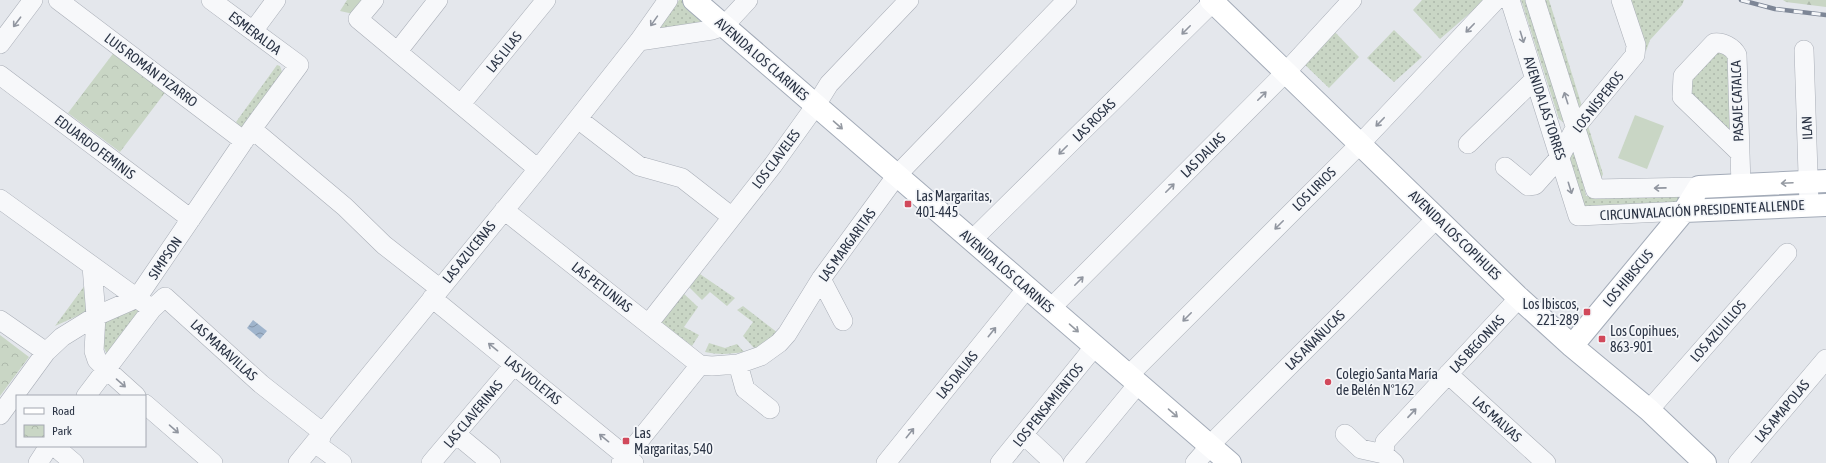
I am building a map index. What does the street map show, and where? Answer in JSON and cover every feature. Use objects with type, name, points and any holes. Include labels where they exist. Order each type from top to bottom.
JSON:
[{"type":"main road","name":"AVENIDA LOS CLARINES","points":[[694,0],[1230,463]]},
{"type":"main road","name":"AVENIDA LOS COPIHUES","points":[[1213,1],[1519,298],[1572,346],[1649,410],[1705,463]]},
{"type":"main road","name":"CIRCUNVALACIÓN PRESIDENTE ALLENDE","points":[[1699,187],[1817,181]]},
{"type":"main road","name":"LOS HIBISCUS","points":[[1572,346],[1684,211],[1699,187]]},
{"type":"main road","name":"CIRCUNVALACIÓN PRESIDENTE ALLENDE","points":[[1684,211],[1818,205]]},
{"type":"street","points":[[0,44],[34,0]]},
{"type":"street","name":"LUIS ROMÁN PIZARRO","points":[[58,0],[248,135],[345,207],[436,293]]},
{"type":"street","name":"ESMERALDA","points":[[211,0],[299,65]]},
{"type":"street","points":[[253,31],[276,0]]},
{"type":"street","points":[[374,0],[358,19],[462,104],[538,169]]},
{"type":"street","points":[[398,51],[438,0]]},
{"type":"street","name":"LAS LILAS","points":[[462,104],[546,0]]},
{"type":"street","name":"LAS AZUCENAS","points":[[298,463],[578,119],[639,41],[668,0]]},
{"type":"street","points":[[639,41],[712,30],[724,26],[748,0]]},
{"type":"street","name":"LOS CLAVELES","points":[[649,323],[816,106],[829,84],[909,0]]},
{"type":"street","name":"LAS MARGARITAS","points":[[700,364],[712,366],[738,364],[761,356],[779,343],[787,334],[821,279],[897,175],[1067,0]]},
{"type":"street","name":"LAS DALIAS","points":[[1051,308],[1286,72],[1352,0]]},
{"type":"street","name":"LOS LIRIOS","points":[[1073,463],[1134,380],[1496,0]]},
{"type":"street","name":"AVENIDA LAS TORRES","points":[[1510,0],[1578,216]]},
{"type":"street","name":"AVENIDA LAS TORRES","points":[[1535,0],[1595,189]]},
{"type":"street","name":"LOS NÍSPEROS","points":[[1505,167],[1528,186],[1535,185],[1560,157],[1575,128],[1635,55],[1636,45],[1621,0]]},
{"type":"street","name":"LAS ROSAS","points":[[972,240],[1213,1]]},
{"type":"street","name":"PASAJE CATALCA","points":[[1739,152],[1682,97],[1683,76],[1710,45],[1716,42],[1732,48],[1737,55],[1741,186]]},
{"type":"street","name":"ILAN","points":[[1804,50],[1818,205]]},
{"type":"street","name":"SIMPSON","points":[[145,304],[191,219],[248,135],[299,65]]},
{"type":"street","name":"EDUARDO FEMINIS","points":[[0,74],[191,219]]},
{"type":"street","points":[[1468,144],[1535,79]]},
{"type":"street","points":[[578,119],[639,166],[682,178],[732,217]]},
{"type":"street","name":"CIRCUNVALACIÓN PRESIDENTE ALLENDE","points":[[1595,189],[1699,187]]},
{"type":"street","points":[[0,199],[145,304]]},
{"type":"street","name":"LAS PETUNIAS","points":[[504,210],[700,364]]},
{"type":"street","name":"CIRCUNVALACIÓN PRESIDENTE ALLENDE","points":[[1578,216],[1684,211]]},
{"type":"street","name":"LAS AÑAÑUCAS","points":[[1195,463],[1210,445],[1437,218]]},
{"type":"street","name":"LOS AZULILLOS","points":[[1649,410],[1787,253]]},
{"type":"street","points":[[92,266],[96,316],[94,351],[97,360],[135,395]]},
{"type":"street","points":[[821,279],[843,321]]},
{"type":"street","name":"LAS DALIAS","points":[[891,461],[1028,288]]},
{"type":"street","name":"LAS VIOLETAS","points":[[436,293],[514,365],[628,461]]},
{"type":"street","name":"LAS MARAVILLAS","points":[[145,304],[165,297],[261,384],[322,432]]},
{"type":"street","name":"LAS BEGONIAS","points":[[1388,453],[1448,374],[1519,298]]},
{"type":"street","points":[[0,416],[46,352],[62,337],[96,316],[145,304]]},
{"type":"street","points":[[87,395],[106,369],[145,304]]},
{"type":"street","points":[[0,320],[46,352]]},
{"type":"street","name":"LOS PENSAMIENTOS","points":[[1000,463],[1095,346]]},
{"type":"street","name":"LAS AMAPOLAS","points":[[1738,463],[1826,359]]},
{"type":"street","points":[[628,461],[700,364]]},
{"type":"street","points":[[738,364],[745,389],[770,409]]},
{"type":"street","name":"LAS CLAVERINAS","points":[[431,463],[514,365]]},
{"type":"street","name":"LAS MALVAS","points":[[1448,374],[1546,463]]},
{"type":"street","points":[[146,405],[213,463]]},
{"type":"street","points":[[322,432],[319,446],[342,463]]},
{"type":"street","points":[[456,434],[491,463]]},
{"type":"street","points":[[1345,434],[1361,449],[1388,453]]},
{"type":"street","points":[[1024,435],[1054,463]]},
{"type":"street","points":[[38,463],[48,447]]},
{"type":"street","points":[[55,447],[74,463]]},
{"type":"green space","points":[[347,0],[370,0],[358,15],[340,11]]},
{"type":"green space","points":[[679,0],[685,0],[709,21],[659,29]]},
{"type":"green space","points":[[1422,0],[1485,0],[1440,39],[1413,10]]},
{"type":"green space","points":[[1521,0],[1532,0],[1568,121],[1563,122],[1559,119]]},
{"type":"green space","points":[[1542,0],[1549,0],[1603,174],[1601,179]]},
{"type":"green space","points":[[1630,0],[1684,0],[1682,5],[1650,40],[1646,51]]},
{"type":"green space","points":[[1783,0],[1826,0],[1826,7],[1786,2]]},
{"type":"green space","points":[[1332,29],[1359,57],[1329,88],[1301,61]]},
{"type":"green space","points":[[1394,30],[1422,57],[1394,82],[1367,58]]},
{"type":"green space","points":[[1715,48],[1731,56],[1734,140],[1687,96],[1690,77]]},
{"type":"green space","points":[[115,51],[167,90],[120,152],[68,113]]},
{"type":"green space","points":[[277,65],[280,66],[282,72],[244,131],[236,122]]},
{"type":"green space","points":[[1635,115],[1664,126],[1647,169],[1618,158]]},
{"type":"green space","points":[[1574,141],[1586,196],[1691,191],[1681,203],[1580,207],[1566,153]]},
{"type":"green space","points":[[697,272],[735,298],[727,306],[710,292],[702,300],[687,285]]},
{"type":"green space","points":[[88,281],[89,307],[86,312],[55,326]]},
{"type":"green space","points":[[681,291],[698,307],[684,327],[699,335],[692,346],[658,320]]},
{"type":"green space","points":[[743,306],[778,333],[755,349],[743,336],[753,322],[737,310]]},
{"type":"green space","points":[[138,307],[144,310],[109,359],[104,348],[104,323]]},
{"type":"green space","points":[[0,335],[29,357],[0,396]]},
{"type":"green space","points":[[709,343],[725,348],[737,344],[744,352],[715,354],[705,352]]},
{"type":"water","points":[[253,320],[267,331],[260,339],[247,328]]},
{"type":"railway","points":[[1741,0],[1775,9],[1826,15]]},
{"type":"place","name":"Las Margaritas, 401-445","points":[[908,204]]},
{"type":"place","name":"Los Ibiscos, 221-289","points":[[1587,312]]},
{"type":"place","name":"Los Copihues, 863-901","points":[[1602,339]]},
{"type":"place","name":"Colegio Santa María de Belén N°162","points":[[1328,382]]},
{"type":"place","name":"Las Margaritas, 540","points":[[626,441]]}]
